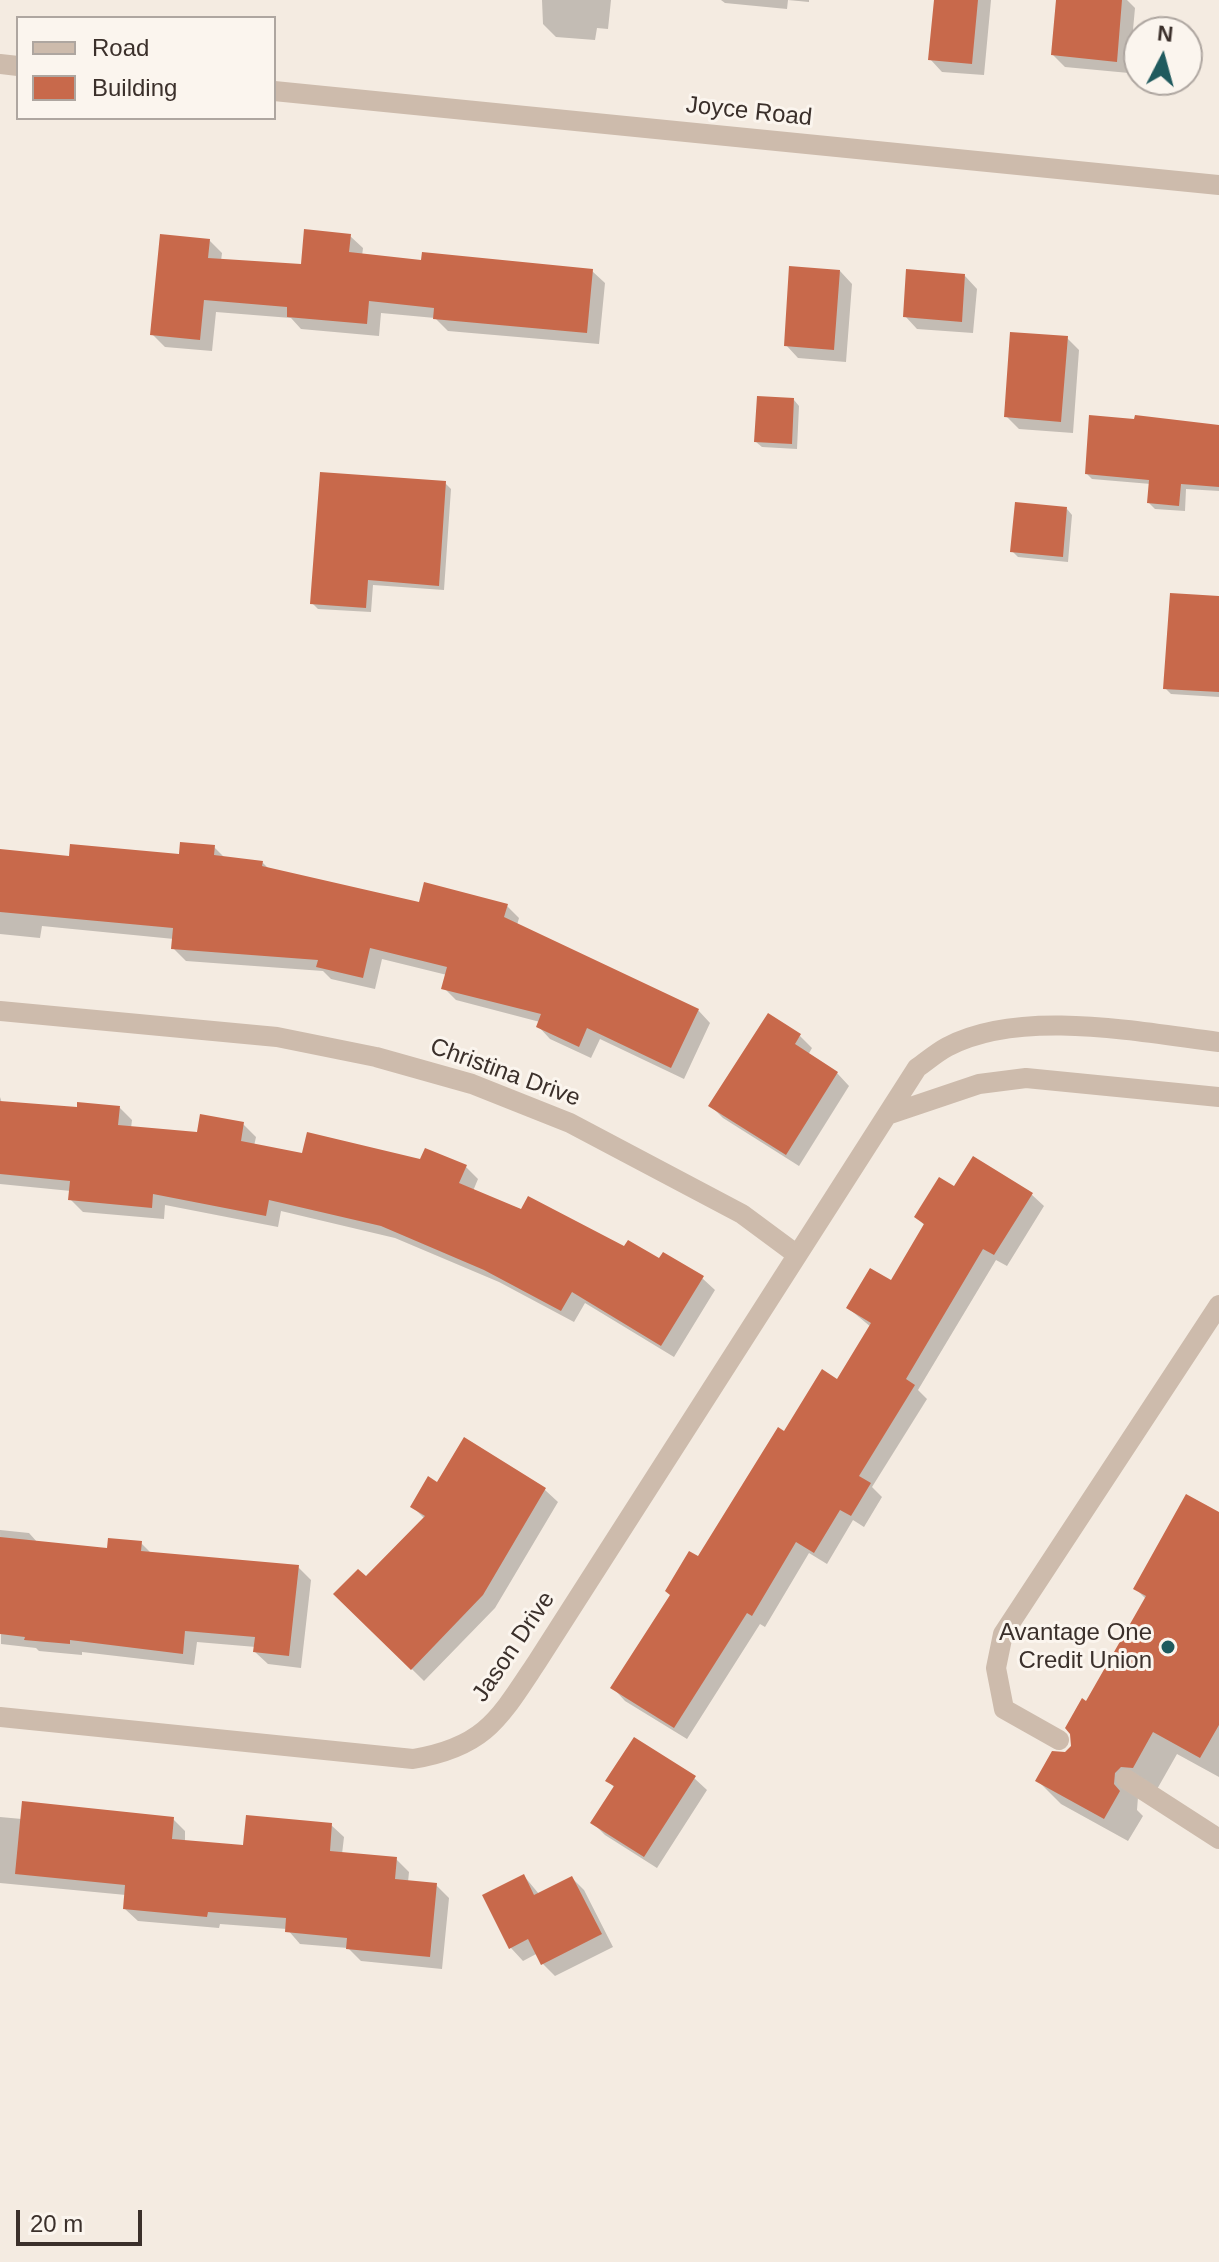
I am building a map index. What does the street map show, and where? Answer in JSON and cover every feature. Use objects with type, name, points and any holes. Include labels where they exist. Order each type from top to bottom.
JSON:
[{"type":"street","name":"Joyce Road","points":[[276,91],[1219,185]]},
{"type":"street","name":"Christina Drive","points":[[0,1011],[277,1037],[376,1057],[472,1084],[570,1123],[742,1214],[796,1254]]},
{"type":"street","points":[[796,1254],[917,1068],[947,1047],[971,1037],[1006,1029],[1044,1025],[1219,1042]]},
{"type":"street","points":[[887,1115],[979,1084],[1026,1078],[1219,1097]]},
{"type":"street","name":"Jason Drive","points":[[0,1717],[413,1759],[464,1745],[499,1718],[530,1674],[796,1254]]},
{"type":"street","points":[[1059,1740],[1004,1709],[996,1668],[1003,1634],[1214,1312]]},
{"type":"street","points":[[1126,1779],[1219,1839]]},
{"type":"building","points":[[934,0],[978,0],[972,64],[928,60]]},
{"type":"building","points":[[1056,0],[1122,0],[1117,62],[1051,55]]},
{"type":"building","points":[[304,229],[351,234],[349,252],[421,260],[422,252],[593,269],[587,333],[433,319],[434,308],[369,301],[367,324],[287,317],[287,307],[204,300],[200,340],[150,335],[160,234],[210,239],[208,258],[301,264]]},
{"type":"building","points":[[789,266],[840,270],[834,350],[784,346]]},
{"type":"building","points":[[906,269],[965,274],[962,322],[903,317]]},
{"type":"building","points":[[1010,332],[1068,336],[1061,422],[1004,417]]},
{"type":"building","points":[[757,396],[794,398],[792,444],[754,442]]},
{"type":"building","points":[[1089,415],[1134,419],[1135,415],[1219,425],[1219,487],[1181,484],[1179,506],[1147,503],[1149,480],[1085,474]]},
{"type":"building","points":[[320,472],[446,481],[439,586],[368,580],[366,608],[310,604]]},
{"type":"building","points":[[1015,502],[1067,507],[1063,557],[1010,552]]},
{"type":"building","points":[[1170,593],[1219,596],[1219,692],[1163,689]]},
{"type":"building","points":[[180,842],[215,845],[214,855],[263,861],[262,866],[419,902],[424,882],[508,904],[504,917],[699,1009],[671,1068],[587,1028],[579,1047],[536,1027],[541,1014],[441,989],[447,967],[370,948],[363,978],[316,967],[318,960],[171,949],[173,928],[0,912],[0,849],[69,856],[70,844],[179,854]]},
{"type":"building","points":[[768,1013],[801,1034],[795,1044],[838,1072],[786,1155],[708,1106]]},
{"type":"building","points":[[0,1101],[77,1107],[77,1102],[120,1106],[118,1125],[197,1132],[200,1114],[244,1122],[241,1141],[302,1153],[307,1132],[420,1159],[425,1148],[467,1165],[459,1183],[521,1209],[528,1196],[624,1246],[628,1240],[659,1258],[663,1252],[704,1276],[661,1346],[572,1292],[561,1311],[484,1270],[381,1226],[269,1200],[266,1216],[153,1194],[152,1208],[68,1200],[70,1181],[0,1174]]},
{"type":"building","points":[[973,1156],[1033,1193],[994,1255],[983,1249],[906,1379],[915,1385],[859,1476],[871,1483],[851,1516],[840,1510],[814,1553],[796,1542],[752,1616],[747,1613],[674,1728],[610,1688],[670,1595],[665,1591],[689,1551],[698,1556],[778,1427],[784,1431],[822,1369],[837,1379],[871,1323],[846,1308],[870,1268],[891,1280],[924,1224],[914,1217],[939,1177],[954,1186]]},
{"type":"building","points":[[464,1437],[546,1488],[483,1595],[411,1670],[333,1594],[358,1569],[366,1576],[425,1516],[410,1507],[428,1476],[437,1482]]},
{"type":"building","name":"Avantage One Credit Union","points":[[1186,1494],[1219,1512],[1219,1725],[1200,1758],[1153,1732],[1133,1768],[1121,1767],[1115,1773],[1114,1784],[1120,1791],[1104,1819],[1035,1781],[1052,1751],[1065,1752],[1071,1746],[1070,1734],[1065,1728],[1082,1698],[1086,1701],[1146,1596],[1133,1589]]},
{"type":"building","points":[[0,1537],[107,1548],[108,1538],[142,1541],[141,1551],[299,1565],[289,1656],[253,1652],[255,1637],[185,1631],[183,1654],[70,1640],[70,1644],[24,1640],[25,1637],[0,1634]]},
{"type":"building","points":[[634,1737],[696,1776],[644,1857],[590,1823],[614,1786],[605,1781]]},
{"type":"building","points":[[22,1801],[174,1817],[172,1839],[243,1845],[246,1815],[332,1823],[330,1851],[397,1857],[395,1879],[437,1883],[430,1957],[346,1949],[347,1938],[285,1932],[286,1918],[208,1912],[207,1917],[123,1909],[125,1885],[15,1874]]},
{"type":"building","points":[[524,1874],[534,1895],[572,1876],[602,1934],[541,1965],[528,1939],[509,1949],[482,1895]]},
{"type":"place","name":"Avantage One Credit Union","points":[[1168,1647]]}]
